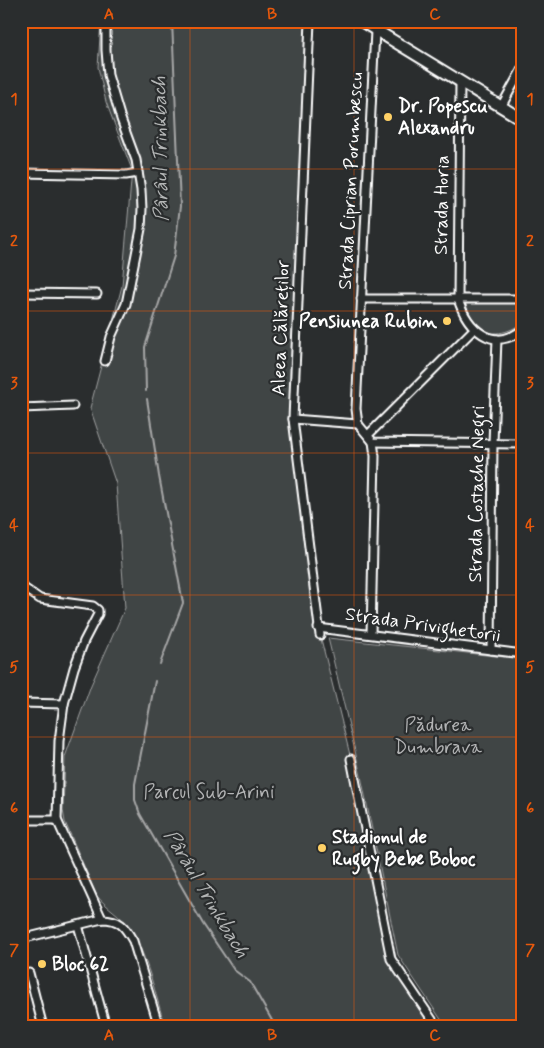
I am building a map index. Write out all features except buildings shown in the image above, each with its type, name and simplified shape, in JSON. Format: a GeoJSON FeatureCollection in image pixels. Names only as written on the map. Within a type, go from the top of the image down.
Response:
{"type":"FeatureCollection","features":[{"type":"Feature","properties":{"kind":"main road"},"geometry":{"type":"LineString","coordinates":[[361,21],[523,120]]}},
{"type":"Feature","properties":{"kind":"street"},"geometry":{"type":"LineString","coordinates":[[105,361],[112,337],[126,304],[141,229],[142,209],[136,160],[108,75],[106,21]]}},
{"type":"Feature","properties":{"kind":"street","name":"Aleea Călăreților"},"geometry":{"type":"LineString","coordinates":[[310,21],[293,419],[319,631]]}},
{"type":"Feature","properties":{"kind":"street"},"geometry":{"type":"LineString","coordinates":[[365,21],[375,31]]}},
{"type":"Feature","properties":{"kind":"street","name":"Strada Ciprian Porumbescu"},"geometry":{"type":"LineString","coordinates":[[358,424],[356,409],[375,31]]}},
{"type":"Feature","properties":{"kind":"street"},"geometry":{"type":"LineString","coordinates":[[501,106],[523,67]]}},
{"type":"Feature","properties":{"kind":"street","name":"Strada Horia"},"geometry":{"type":"LineString","coordinates":[[458,299],[460,82]]}},
{"type":"Feature","properties":{"kind":"street"},"geometry":{"type":"LineString","coordinates":[[21,174],[126,175],[138,173]]}},
{"type":"Feature","properties":{"kind":"street"},"geometry":{"type":"LineString","coordinates":[[21,293],[96,294]]}},
{"type":"Feature","properties":{"kind":"street"},"geometry":{"type":"LineString","coordinates":[[361,299],[523,299]]}},
{"type":"Feature","properties":{"kind":"street"},"geometry":{"type":"LineString","coordinates":[[458,299],[463,313],[474,329],[489,337],[497,339],[513,336],[522,331]]}},
{"type":"Feature","properties":{"kind":"street"},"geometry":{"type":"LineString","coordinates":[[368,435],[474,329]]}},
{"type":"Feature","properties":{"kind":"street","name":"Strada Costache Negri"},"geometry":{"type":"LineString","coordinates":[[491,650],[493,443],[497,339]]}},
{"type":"Feature","properties":{"kind":"street"},"geometry":{"type":"LineString","coordinates":[[21,408],[73,406]]}},
{"type":"Feature","properties":{"kind":"street"},"geometry":{"type":"LineString","coordinates":[[293,419],[358,424],[374,442],[371,634]]}},
{"type":"Feature","properties":{"kind":"street"},"geometry":{"type":"LineString","coordinates":[[374,442],[523,444]]}},
{"type":"Feature","properties":{"kind":"street"},"geometry":{"type":"LineString","coordinates":[[21,586],[40,599],[93,606],[98,610],[98,614],[81,650],[64,704],[59,741],[57,820],[102,919]]}},
{"type":"Feature","properties":{"kind":"street","name":"Strada Privighetorii"},"geometry":{"type":"LineString","coordinates":[[319,631],[371,634],[523,654]]}},
{"type":"Feature","properties":{"kind":"street"},"geometry":{"type":"LineString","coordinates":[[21,703],[64,704]]}},
{"type":"Feature","properties":{"kind":"street"},"geometry":{"type":"LineString","coordinates":[[351,759],[391,959],[436,1027]]}},
{"type":"Feature","properties":{"kind":"street"},"geometry":{"type":"LineString","coordinates":[[21,820],[57,820]]}},
{"type":"Feature","properties":{"kind":"street"},"geometry":{"type":"LineString","coordinates":[[21,939],[102,919],[121,923],[133,942],[159,1027]]}},
{"type":"Feature","properties":{"kind":"street"},"geometry":{"type":"LineString","coordinates":[[78,925],[106,1027]]}},
{"type":"Feature","properties":{"kind":"street"},"geometry":{"type":"LineString","coordinates":[[29,973],[43,1027]]}},
{"type":"Feature","properties":{"kind":"green space","name":"Parcul Sub-Arini"},"geometry":{"type":"Polygon","coordinates":[[[101,21],[309,21],[293,419],[320,635],[351,759],[389,953],[437,1027],[165,1027],[150,976],[136,938],[126,923],[97,896],[65,822],[63,810],[65,757],[91,685],[125,608],[116,484],[90,408],[122,286],[132,170],[106,102],[98,67],[101,21]]]}},
{"type":"Feature","properties":{"kind":"green space"},"geometry":{"type":"Polygon","coordinates":[[[465,302],[523,302],[523,322],[512,329],[500,333],[487,332],[474,322],[465,302]]]}},
{"type":"Feature","properties":{"kind":"green space","name":"Pădurea Dumbrava"},"geometry":{"type":"Polygon","coordinates":[[[328,638],[523,659],[523,1027],[446,1027],[398,955],[361,776],[328,638]]]}},
{"type":"Feature","properties":{"kind":"waterway","name":"Pârâul Trinkbach"},"geometry":{"type":"LineString","coordinates":[[146,391],[145,347],[174,256],[180,206],[172,21]]}},
{"type":"Feature","properties":{"kind":"waterway","name":"Pârâul Trinkbach"},"geometry":{"type":"LineString","coordinates":[[147,399],[159,476],[183,603],[160,664]]}},
{"type":"Feature","properties":{"kind":"waterway","name":"Pârâul Trinkbach"},"geometry":{"type":"LineString","coordinates":[[155,681],[135,784],[135,800],[140,814],[203,924],[234,970],[250,982],[274,1024]]}},
{"type":"Feature","properties":{"kind":"place","name":"Dr. Popescu Alexandru"},"geometry":{"type":"Point","coordinates":[388,117]}},
{"type":"Feature","properties":{"kind":"place","name":"Pensiunea Rubin"},"geometry":{"type":"Point","coordinates":[447,321]}},
{"type":"Feature","properties":{"kind":"place","name":"Stadionul de Rugby Bebe Boboc"},"geometry":{"type":"Point","coordinates":[322,848]}},
{"type":"Feature","properties":{"kind":"place","name":"Bloc 62"},"geometry":{"type":"Point","coordinates":[42,964]}}]}
